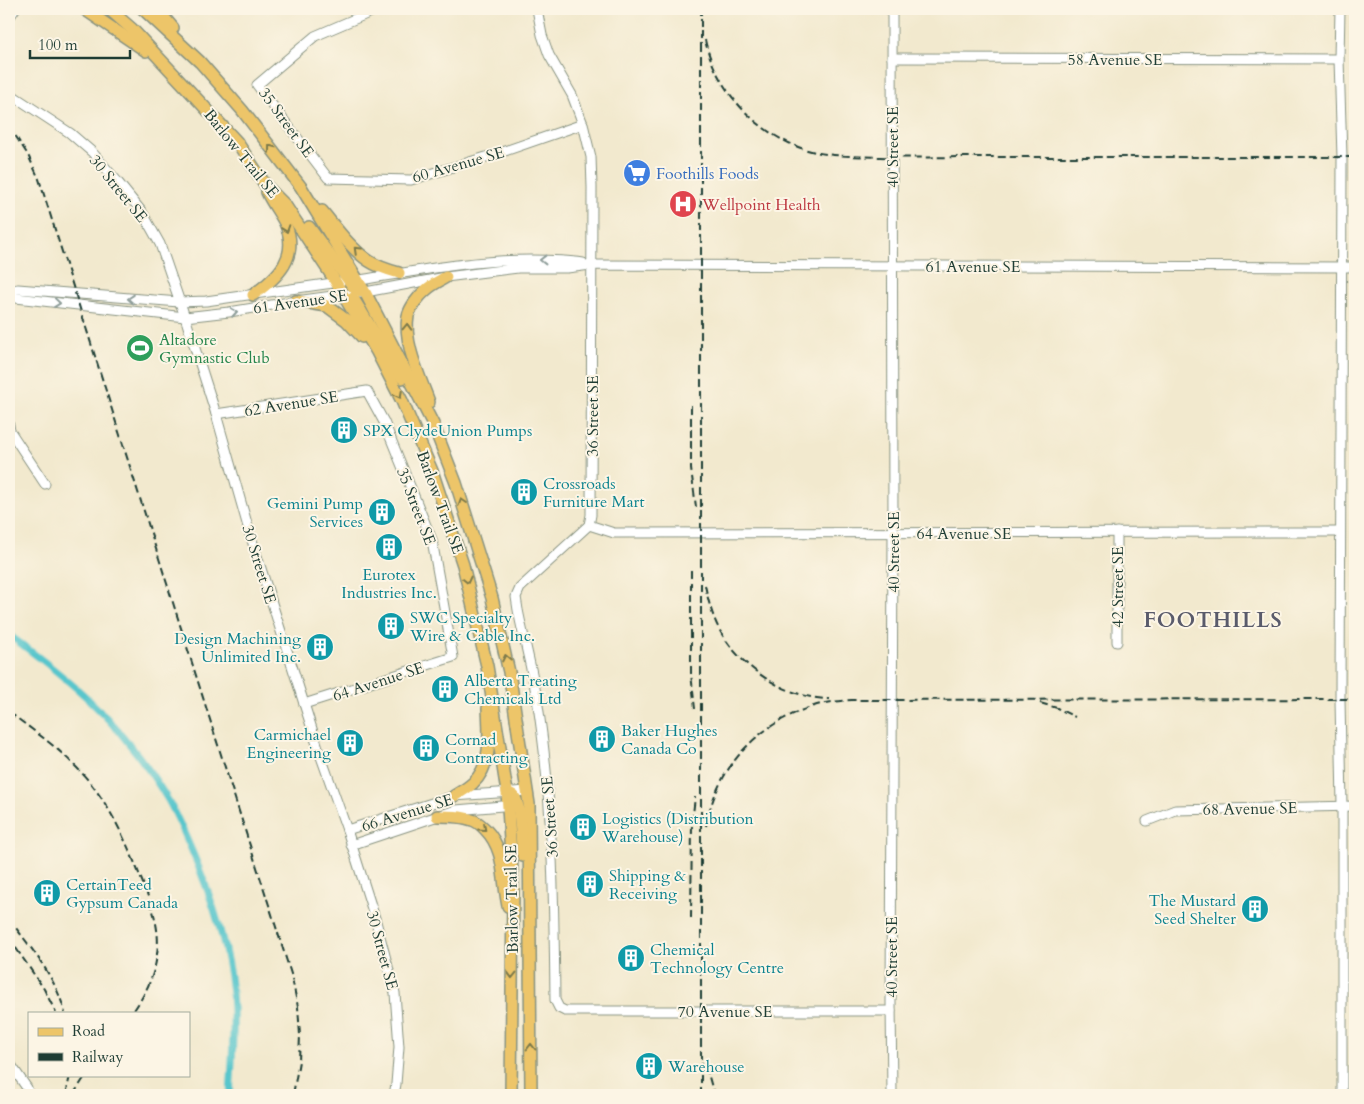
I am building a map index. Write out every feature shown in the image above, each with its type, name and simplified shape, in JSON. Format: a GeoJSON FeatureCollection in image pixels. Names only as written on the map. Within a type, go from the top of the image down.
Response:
{"type":"FeatureCollection","features":[{"type":"Feature","properties":{"kind":"main road"},"geometry":{"type":"LineString","coordinates":[[84,9],[164,63]]}},
{"type":"Feature","properties":{"kind":"main road","name":"Barlow Trail SE"},"geometry":{"type":"LineString","coordinates":[[109,9],[132,29],[237,142],[266,186],[285,205],[336,283],[347,294],[402,401],[432,471],[463,565],[487,666],[507,792],[518,805],[530,897],[531,1095]]}},
{"type":"Feature","properties":{"kind":"main road","name":"Barlow Trail SE"},"geometry":{"type":"LineString","coordinates":[[143,9],[200,62],[242,110],[300,186],[353,281],[365,292],[421,398],[434,424],[456,482],[492,598],[509,672],[527,791],[518,805],[513,887],[511,1095]]}},
{"type":"Feature","properties":{"kind":"main road"},"geometry":{"type":"LineString","coordinates":[[157,9],[200,62]]}},
{"type":"Feature","properties":{"kind":"main road"},"geometry":{"type":"LineString","coordinates":[[252,295],[269,284],[278,274],[285,264],[289,252],[289,236],[285,224],[266,186]]}},
{"type":"Feature","properties":{"kind":"main road"},"geometry":{"type":"LineString","coordinates":[[300,186],[348,242],[368,260],[398,273]]}},
{"type":"Feature","properties":{"kind":"main road"},"geometry":{"type":"LineString","coordinates":[[285,205],[295,208],[353,281]]}},
{"type":"Feature","properties":{"kind":"main road"},"geometry":{"type":"LineString","coordinates":[[434,424],[432,410],[406,334],[408,314],[415,302],[426,290],[446,277]]}},
{"type":"Feature","properties":{"kind":"main road"},"geometry":{"type":"LineString","coordinates":[[347,294],[408,388],[421,398]]}},
{"type":"Feature","properties":{"kind":"main road"},"geometry":{"type":"LineString","coordinates":[[296,301],[327,306],[346,320],[377,352]]}},
{"type":"Feature","properties":{"kind":"main road"},"geometry":{"type":"LineString","coordinates":[[454,796],[474,782],[484,768],[489,737],[487,666]]}},
{"type":"Feature","properties":{"kind":"main road"},"geometry":{"type":"LineString","coordinates":[[438,816],[456,816],[474,820],[491,835],[503,864],[504,884],[513,926]]}},
{"type":"Feature","properties":{"kind":"street"},"geometry":{"type":"LineString","coordinates":[[9,18],[15,9]]}},
{"type":"Feature","properties":{"kind":"street","name":"35 Street SE"},"geometry":{"type":"LineString","coordinates":[[328,178],[257,85],[315,36],[378,9]]}},
{"type":"Feature","properties":{"kind":"street","name":"36 Street SE"},"geometry":{"type":"LineString","coordinates":[[537,9],[542,36],[549,55],[572,95],[583,124],[591,157],[592,187],[592,515],[589,525],[520,588],[516,597],[537,698],[544,753],[554,880],[555,1000],[559,1008]]}},
{"type":"Feature","properties":{"kind":"street","name":"40 Street SE"},"geometry":{"type":"LineString","coordinates":[[892,9],[892,1095]]}},
{"type":"Feature","properties":{"kind":"street"},"geometry":{"type":"LineString","coordinates":[[1340,9],[1339,59],[1342,157],[1340,532],[1342,1095]]}},
{"type":"Feature","properties":{"kind":"street","name":"58 Avenue SE"},"geometry":{"type":"LineString","coordinates":[[892,58],[1339,59]]}},
{"type":"Feature","properties":{"kind":"street","name":"30 Street SE"},"geometry":{"type":"LineString","coordinates":[[9,93],[70,133],[92,152],[142,212],[160,244],[216,414],[250,534],[304,704],[375,918],[395,993],[399,1047],[394,1095]]}},
{"type":"Feature","properties":{"kind":"street","name":"60 Avenue SE"},"geometry":{"type":"LineString","coordinates":[[328,178],[411,180],[499,153],[583,124]]}},
{"type":"Feature","properties":{"kind":"street","name":"61 Avenue SE"},"geometry":{"type":"LineString","coordinates":[[9,291],[18,290],[179,302],[206,301],[439,267],[502,260],[567,260],[591,264],[1355,267]]}},
{"type":"Feature","properties":{"kind":"street","name":"61 Avenue SE"},"geometry":{"type":"LineString","coordinates":[[9,296],[185,317],[365,292],[446,277],[518,268],[567,268],[591,264]]}},
{"type":"Feature","properties":{"kind":"street","name":"35 Street SE"},"geometry":{"type":"LineString","coordinates":[[367,391],[384,422],[432,540],[453,657]]}},
{"type":"Feature","properties":{"kind":"street","name":"62 Avenue SE"},"geometry":{"type":"LineString","coordinates":[[216,414],[367,391]]}},
{"type":"Feature","properties":{"kind":"street"},"geometry":{"type":"LineString","coordinates":[[9,425],[10,431],[45,484]]}},
{"type":"Feature","properties":{"kind":"street","name":"64 Avenue SE"},"geometry":{"type":"LineString","coordinates":[[589,525],[614,533],[1340,532]]}},
{"type":"Feature","properties":{"kind":"street","name":"42 Street SE"},"geometry":{"type":"LineString","coordinates":[[1116,642],[1117,532]]}},
{"type":"Feature","properties":{"kind":"street","name":"64 Avenue SE"},"geometry":{"type":"LineString","coordinates":[[304,704],[453,657]]}},
{"type":"Feature","properties":{"kind":"street","name":"66 Avenue SE"},"geometry":{"type":"LineString","coordinates":[[347,830],[454,796],[527,791]]}},
{"type":"Feature","properties":{"kind":"street","name":"66 Avenue SE"},"geometry":{"type":"LineString","coordinates":[[352,845],[456,810],[518,805]]}},
{"type":"Feature","properties":{"kind":"street","name":"68 Avenue SE"},"geometry":{"type":"LineString","coordinates":[[1148,821],[1175,810],[1355,806]]}},
{"type":"Feature","properties":{"kind":"street","name":"70 Avenue SE"},"geometry":{"type":"LineString","coordinates":[[559,1008],[565,1011],[580,1012],[891,1011]]}},
{"type":"Feature","properties":{"kind":"street"},"geometry":{"type":"LineString","coordinates":[[9,1062],[27,1088],[29,1095]]}},
{"type":"Feature","properties":{"kind":"waterway"},"geometry":{"type":"LineString","coordinates":[[9,635],[85,696],[130,745],[168,800],[190,845],[218,922],[230,973],[233,1008],[230,1095]]}},
{"type":"Feature","properties":{"kind":"railway"},"geometry":{"type":"LineString","coordinates":[[701,9],[701,1095]]}},
{"type":"Feature","properties":{"kind":"railway"},"geometry":{"type":"LineString","coordinates":[[705,40],[717,73],[736,102],[748,115],[761,126],[791,144],[823,154],[905,157],[1355,157]]}},
{"type":"Feature","properties":{"kind":"railway"},"geometry":{"type":"LineString","coordinates":[[9,126],[28,155],[39,179],[291,974],[298,1007],[300,1035],[299,1061],[293,1095]]}},
{"type":"Feature","properties":{"kind":"railway"},"geometry":{"type":"LineString","coordinates":[[691,405],[691,469],[696,507]]}},
{"type":"Feature","properties":{"kind":"railway"},"geometry":{"type":"LineString","coordinates":[[691,570],[691,674],[695,709]]}},
{"type":"Feature","properties":{"kind":"railway"},"geometry":{"type":"LineString","coordinates":[[705,585],[710,607],[719,629],[728,643],[752,668],[781,687],[797,693],[829,699]]}},
{"type":"Feature","properties":{"kind":"railway"},"geometry":{"type":"LineString","coordinates":[[706,826],[711,805],[719,785],[730,767],[758,736],[793,714],[814,706],[837,701],[1355,699]]}},
{"type":"Feature","properties":{"kind":"railway"},"geometry":{"type":"LineString","coordinates":[[1040,703],[1057,708],[1075,717]]}},
{"type":"Feature","properties":{"kind":"railway"},"geometry":{"type":"LineString","coordinates":[[9,712],[43,737],[67,758],[96,790],[121,831],[134,861],[154,914],[158,944],[152,977],[133,1012]]}},
{"type":"Feature","properties":{"kind":"railway"},"geometry":{"type":"LineString","coordinates":[[691,918],[692,823],[695,797]]}},
{"type":"Feature","properties":{"kind":"railway"},"geometry":{"type":"LineString","coordinates":[[9,919],[49,975],[56,987],[65,1012]]}},
{"type":"Feature","properties":{"kind":"railway"},"geometry":{"type":"LineString","coordinates":[[9,938],[44,989],[56,1012]]}},
{"type":"Feature","properties":{"kind":"railway"},"geometry":{"type":"LineString","coordinates":[[706,1066],[714,1095]]}},
{"type":"Feature","properties":{"kind":"railway"},"geometry":{"type":"LineString","coordinates":[[66,1095],[70,1076]]}},
{"type":"Feature","properties":{"kind":"railway"},"geometry":{"type":"LineString","coordinates":[[73,1095],[85,1076]]}},
{"type":"Feature","properties":{"kind":"place","name":"Foothills Foods"},"geometry":{"type":"Point","coordinates":[637,173]}},
{"type":"Feature","properties":{"kind":"place","name":"Wellpoint Health"},"geometry":{"type":"Point","coordinates":[683,204]}},
{"type":"Feature","properties":{"kind":"place","name":"Altadore Gymnastic Club"},"geometry":{"type":"Point","coordinates":[140,348]}},
{"type":"Feature","properties":{"kind":"place","name":"SPX ClydeUnion Pumps"},"geometry":{"type":"Point","coordinates":[344,430]}},
{"type":"Feature","properties":{"kind":"place","name":"Crossroads Furniture Mart"},"geometry":{"type":"Point","coordinates":[524,492]}},
{"type":"Feature","properties":{"kind":"place","name":"Gemini Pump Services"},"geometry":{"type":"Point","coordinates":[382,512]}},
{"type":"Feature","properties":{"kind":"place","name":"Eurotex Industries Inc."},"geometry":{"type":"Point","coordinates":[389,547]}},
{"type":"Feature","properties":{"kind":"place","name":"SWC Specialty Wire & Cable Inc."},"geometry":{"type":"Point","coordinates":[391,626]}},
{"type":"Feature","properties":{"kind":"place","name":"Design Machining Unlimited Inc."},"geometry":{"type":"Point","coordinates":[320,647]}},
{"type":"Feature","properties":{"kind":"place","name":"Alberta Treating Chemicals Ltd"},"geometry":{"type":"Point","coordinates":[445,689]}},
{"type":"Feature","properties":{"kind":"place","name":"Baker Hughes Canada Co"},"geometry":{"type":"Point","coordinates":[602,739]}},
{"type":"Feature","properties":{"kind":"place","name":"Carmichael Engineering"},"geometry":{"type":"Point","coordinates":[350,743]}},
{"type":"Feature","properties":{"kind":"place","name":"Cornad Contracting"},"geometry":{"type":"Point","coordinates":[426,748]}},
{"type":"Feature","properties":{"kind":"place","name":"Logistics (Distribution Warehouse)"},"geometry":{"type":"Point","coordinates":[583,827]}},
{"type":"Feature","properties":{"kind":"place","name":"Shipping & Receiving"},"geometry":{"type":"Point","coordinates":[590,884]}},
{"type":"Feature","properties":{"kind":"place","name":"CertainTeed Gypsum Canada"},"geometry":{"type":"Point","coordinates":[47,893]}},
{"type":"Feature","properties":{"kind":"place","name":"The Mustard Seed Shelter"},"geometry":{"type":"Point","coordinates":[1255,909]}},
{"type":"Feature","properties":{"kind":"place","name":"Chemical Technology Centre"},"geometry":{"type":"Point","coordinates":[631,958]}},
{"type":"Feature","properties":{"kind":"place","name":"Warehouse"},"geometry":{"type":"Point","coordinates":[649,1066]}},
{"type":"Feature","properties":{"kind":"district","name":"FOOTHILLS"},"geometry":{"type":"Point","coordinates":[1213,620]}}]}
